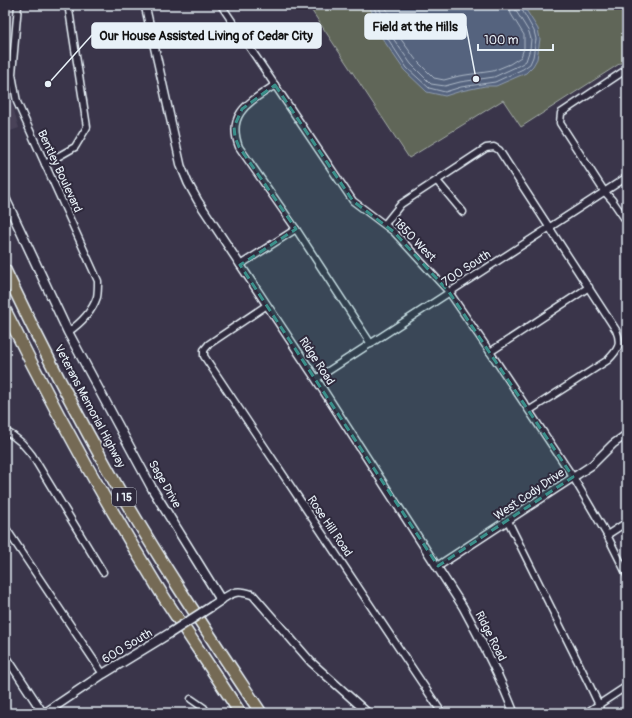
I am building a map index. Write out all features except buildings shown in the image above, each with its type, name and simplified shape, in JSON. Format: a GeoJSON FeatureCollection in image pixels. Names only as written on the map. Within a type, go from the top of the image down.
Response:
{"type":"FeatureCollection","features":[{"type":"Feature","properties":{"kind":"highway","name":"Veterans Memorial Highway"},"geometry":{"type":"LineString","coordinates":[[5,270],[72,404],[118,488],[174,581],[261,713]]}},
{"type":"Feature","properties":{"kind":"highway","name":"I 15"},"geometry":{"type":"LineString","coordinates":[[5,310],[56,411],[160,591],[240,713]]}},
{"type":"Feature","properties":{"kind":"main road","name":"Sage Drive"},"geometry":{"type":"LineString","coordinates":[[5,198],[68,332],[153,490],[220,600]]}},
{"type":"Feature","properties":{"kind":"main road","name":"600 South"},"geometry":{"type":"LineString","coordinates":[[44,713],[103,674],[170,634],[220,600]]}},
{"type":"Feature","properties":{"kind":"street","name":"Bentley Boulevard"},"geometry":{"type":"LineString","coordinates":[[18,5],[12,74],[17,102],[98,280],[97,296],[89,314],[68,332]]}},
{"type":"Feature","properties":{"kind":"street"},"geometry":{"type":"LineString","coordinates":[[45,164],[75,147],[87,126],[69,10],[66,5]]}},
{"type":"Feature","properties":{"kind":"street","name":"Ridge Road"},"geometry":{"type":"LineString","coordinates":[[145,5],[181,166],[188,183],[198,201],[464,607],[485,646],[514,713]]}},
{"type":"Feature","properties":{"kind":"street","name":"1850 West"},"geometry":{"type":"LineString","coordinates":[[221,5],[353,201],[394,232],[449,292],[530,410],[573,477],[607,535],[627,575]]}},
{"type":"Feature","properties":{"kind":"street"},"geometry":{"type":"LineString","coordinates":[[627,69],[561,114],[560,123],[604,191],[627,222]]}},
{"type":"Feature","properties":{"kind":"street"},"geometry":{"type":"LineString","coordinates":[[275,85],[250,101],[242,109],[237,117],[234,127],[235,137],[239,147],[296,228],[371,344]]}},
{"type":"Feature","properties":{"kind":"street"},"geometry":{"type":"LineString","coordinates":[[385,224],[401,204],[486,148],[494,147],[500,150],[589,287],[619,337],[619,346],[608,360],[530,410]]}},
{"type":"Feature","properties":{"kind":"street","name":"700 South"},"geometry":{"type":"LineString","coordinates":[[316,379],[627,177]]}},
{"type":"Feature","properties":{"kind":"street"},"geometry":{"type":"LineString","coordinates":[[437,181],[463,212]]}},
{"type":"Feature","properties":{"kind":"street"},"geometry":{"type":"LineString","coordinates":[[240,265],[296,228]]}},
{"type":"Feature","properties":{"kind":"street"},"geometry":{"type":"LineString","coordinates":[[490,352],[589,287]]}},
{"type":"Feature","properties":{"kind":"street","name":"Rose Hill Road"},"geometry":{"type":"LineString","coordinates":[[267,305],[209,344],[204,350],[204,356],[442,713]]}},
{"type":"Feature","properties":{"kind":"street"},"geometry":{"type":"LineString","coordinates":[[5,431],[14,435],[32,455],[103,572]]}},
{"type":"Feature","properties":{"kind":"street","name":"West Cody Drive"},"geometry":{"type":"LineString","coordinates":[[438,566],[592,465],[613,444],[627,434]]}},
{"type":"Feature","properties":{"kind":"street"},"geometry":{"type":"LineString","coordinates":[[508,521],[598,705],[600,713]]}},
{"type":"Feature","properties":{"kind":"street"},"geometry":{"type":"LineString","coordinates":[[607,535],[627,522]]}},
{"type":"Feature","properties":{"kind":"street"},"geometry":{"type":"LineString","coordinates":[[5,527],[103,674]]}},
{"type":"Feature","properties":{"kind":"street"},"geometry":{"type":"LineString","coordinates":[[220,600],[233,592],[243,592],[253,595],[311,662],[368,713]]}},
{"type":"Feature","properties":{"kind":"street"},"geometry":{"type":"LineString","coordinates":[[5,655],[44,713]]}},
{"type":"Feature","properties":{"kind":"street"},"geometry":{"type":"LineString","coordinates":[[586,713],[627,686]]}},
{"type":"Feature","properties":{"kind":"street"},"geometry":{"type":"LineString","coordinates":[[191,699],[204,708],[207,713]]}},
{"type":"Feature","properties":{"kind":"highlighted area"},"geometry":{"type":"Polygon","coordinates":[[[275,85],[353,201],[394,232],[449,292],[573,477],[438,566],[240,265],[296,229],[239,147],[235,137],[234,127],[242,109],[275,85]]]}},
{"type":"Feature","properties":{"kind":"shaded area"},"geometry":{"type":"Polygon","coordinates":[[[5,5],[12,5],[5,71],[5,5]]]}},
{"type":"Feature","properties":{"kind":"shaded area"},"geometry":{"type":"Polygon","coordinates":[[[5,80],[19,128],[5,133],[5,80]]]}},
{"type":"Feature","properties":{"kind":"green space"},"geometry":{"type":"Polygon","coordinates":[[[308,5],[627,5],[627,59],[521,127],[503,100],[409,158],[308,5]]]}},
{"type":"Feature","properties":{"kind":"water"},"geometry":{"type":"Polygon","coordinates":[[[369,5],[523,5],[538,29],[540,39],[537,59],[526,73],[496,86],[485,86],[445,96],[427,92],[404,70],[382,38],[369,5]]]}},
{"type":"Feature","properties":{"kind":"place","name":"Field at the Hills"},"geometry":{"type":"Point","coordinates":[476,79]}},
{"type":"Feature","properties":{"kind":"place","name":"Our House Assisted Living of Cedar City"},"geometry":{"type":"Point","coordinates":[48,84]}}]}
